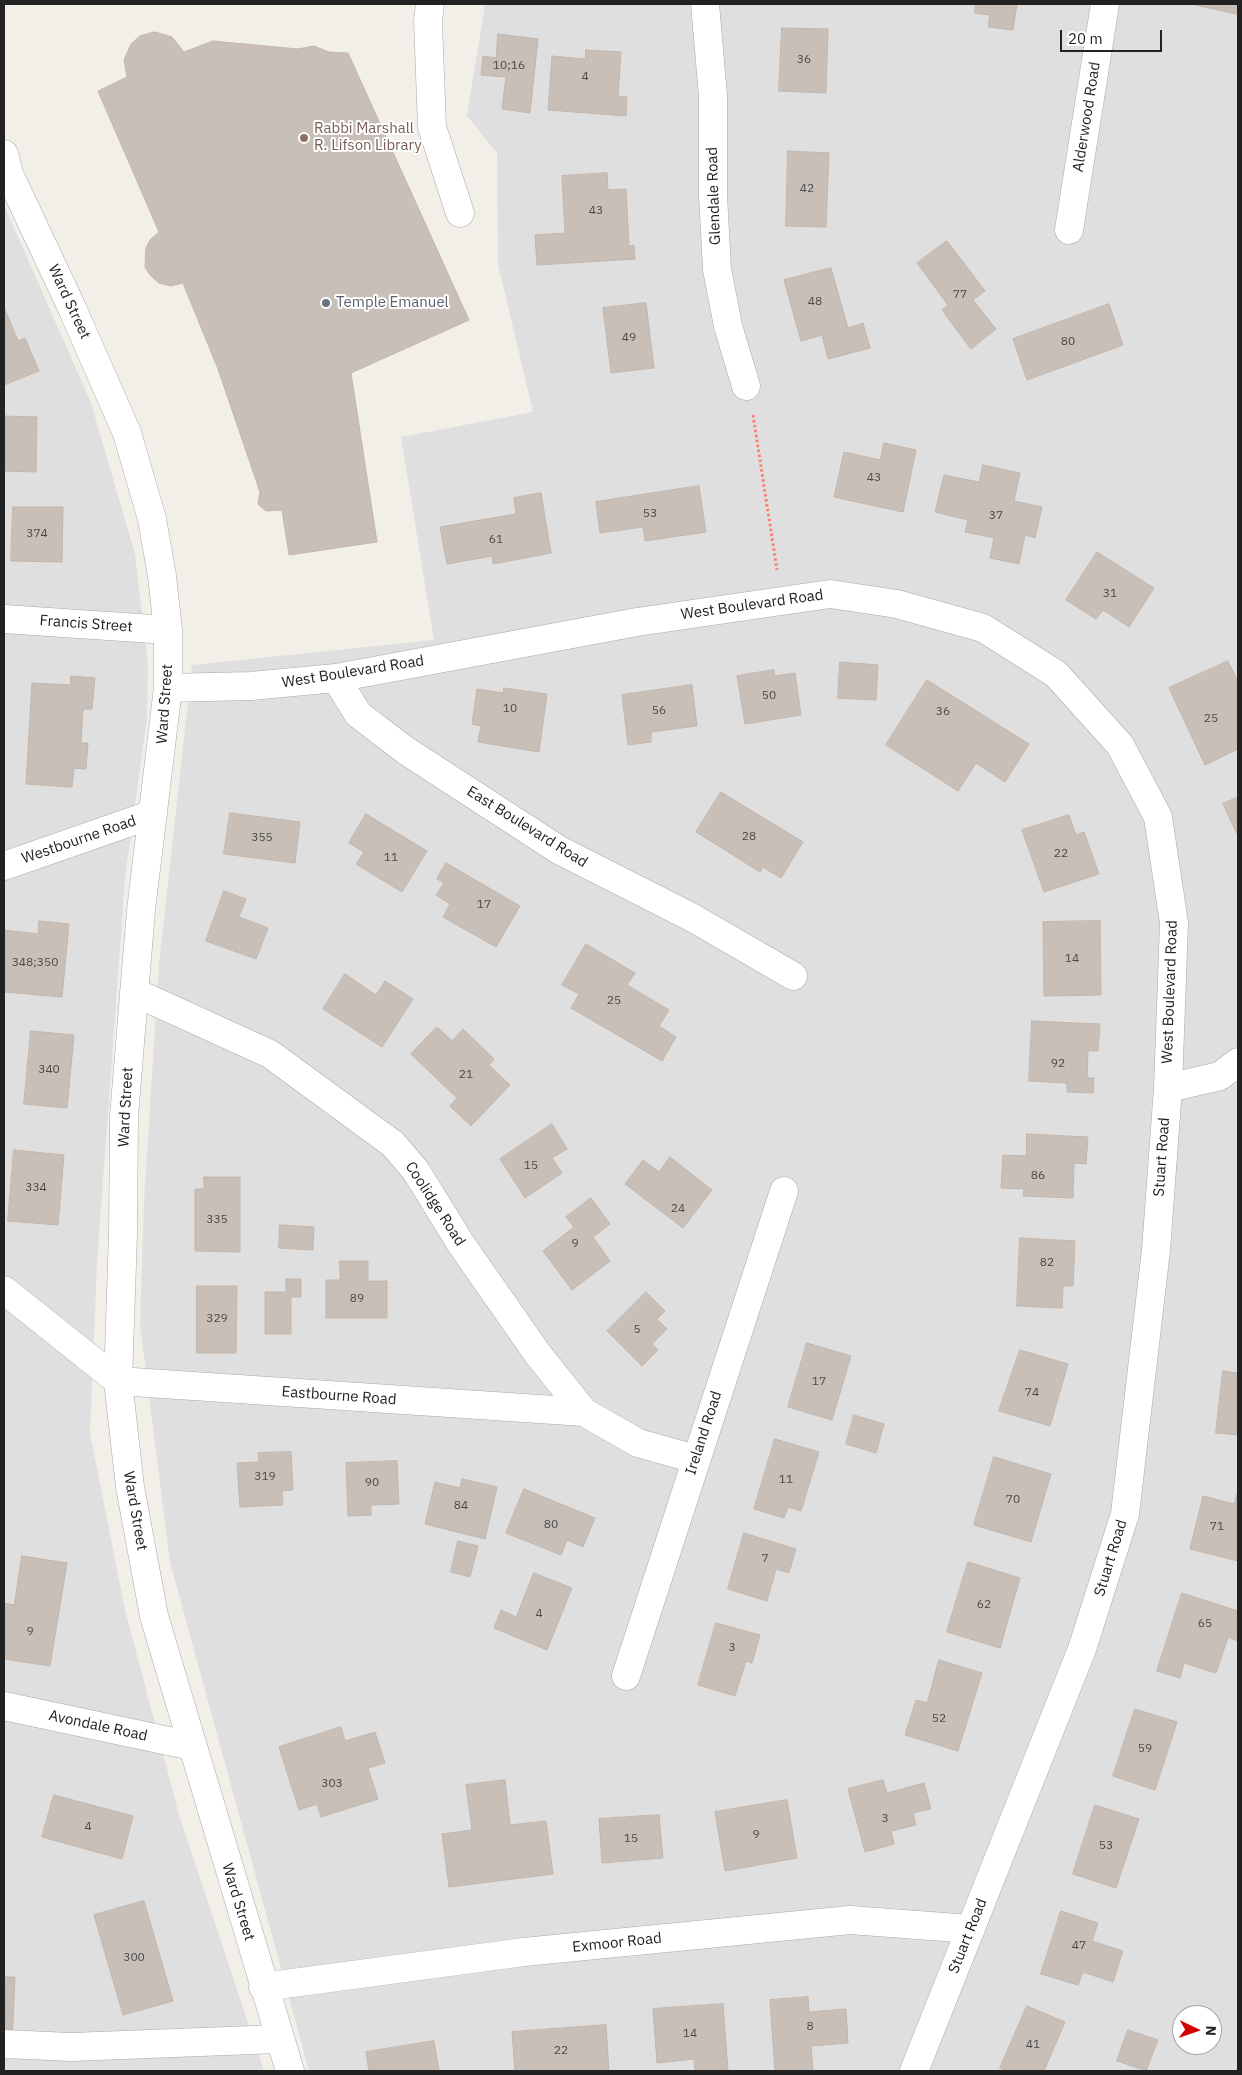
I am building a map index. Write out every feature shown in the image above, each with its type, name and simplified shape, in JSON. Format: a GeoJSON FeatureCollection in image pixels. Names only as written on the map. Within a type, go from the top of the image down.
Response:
{"type":"FeatureCollection","features":[{"type":"Feature","properties":{"kind":"street"},"geometry":{"type":"LineString","coordinates":[[430,4],[428,21],[432,127],[460,213]]}},
{"type":"Feature","properties":{"kind":"street","name":"Glendale Road"},"geometry":{"type":"LineString","coordinates":[[705,4],[713,96],[713,195],[717,269],[728,326],[746,386]]}},
{"type":"Feature","properties":{"kind":"street","name":"Alderwood Road"},"geometry":{"type":"LineString","coordinates":[[1069,230],[1104,4]]}},
{"type":"Feature","properties":{"kind":"street","name":"Ward Street"},"geometry":{"type":"LineString","coordinates":[[6,168],[72,308],[127,434],[152,519],[168,630],[168,688],[134,992],[124,1116],[123,1234],[118,1381],[130,1487],[154,1616],[263,1987],[290,2071]]}},
{"type":"Feature","properties":{"kind":"street","name":"West Boulevard Road"},"geometry":{"type":"LineString","coordinates":[[168,688],[251,686],[336,678],[637,622],[830,594],[897,604],[983,628],[1056,674],[1120,745],[1158,817],[1174,923],[1168,1088]]}},
{"type":"Feature","properties":{"kind":"street","name":"Francis Street"},"geometry":{"type":"LineString","coordinates":[[4,619],[168,630]]}},
{"type":"Feature","properties":{"kind":"street","name":"East Boulevard Road"},"geometry":{"type":"LineString","coordinates":[[336,678],[358,714],[405,750],[559,850],[693,918],[792,976]]}},
{"type":"Feature","properties":{"kind":"street","name":"Westbourne Road"},"geometry":{"type":"LineString","coordinates":[[4,866],[153,814]]}},
{"type":"Feature","properties":{"kind":"street","name":"Coolidge Road"},"geometry":{"type":"LineString","coordinates":[[134,992],[270,1054],[393,1144],[416,1171],[466,1252],[537,1353],[584,1412]]}},
{"type":"Feature","properties":{"kind":"street"},"geometry":{"type":"LineString","coordinates":[[1168,1088],[1220,1076],[1238,1062]]}},
{"type":"Feature","properties":{"kind":"street","name":"Stuart Road"},"geometry":{"type":"LineString","coordinates":[[914,2071],[1082,1648],[1125,1514],[1156,1250],[1168,1088]]}},
{"type":"Feature","properties":{"kind":"street","name":"Ireland Road"},"geometry":{"type":"LineString","coordinates":[[626,1676],[695,1459],[784,1192]]}},
{"type":"Feature","properties":{"kind":"street"},"geometry":{"type":"LineString","coordinates":[[4,1290],[118,1381]]}},
{"type":"Feature","properties":{"kind":"street","name":"Eastbourne Road"},"geometry":{"type":"LineString","coordinates":[[118,1381],[584,1412],[638,1443],[695,1459]]}},
{"type":"Feature","properties":{"kind":"street","name":"Avondale Road"},"geometry":{"type":"LineString","coordinates":[[4,1706],[192,1746]]}},
{"type":"Feature","properties":{"kind":"street","name":"Exmoor Road"},"geometry":{"type":"LineString","coordinates":[[263,1987],[524,1952],[850,1920],[971,1930]]}},
{"type":"Feature","properties":{"kind":"street"},"geometry":{"type":"LineString","coordinates":[[4,2044],[71,2047],[279,2038]]}},
{"type":"Feature","properties":{"kind":"path"},"geometry":{"type":"LineString","coordinates":[[746,386],[758,431],[781,601]]}},
{"type":"Feature","properties":{"kind":"shaded area"},"geometry":{"type":"Polygon","coordinates":[[[485,4],[1238,4],[1238,2071],[309,2071],[170,1562],[140,1325],[144,1201],[159,964],[192,665],[434,640],[401,437],[533,412],[498,264],[497,153],[467,116],[485,4]]]}},
{"type":"Feature","properties":{"kind":"shaded area"},"geometry":{"type":"Polygon","coordinates":[[[4,205],[91,403],[135,554],[148,665],[147,718],[125,878],[97,1264],[90,1433],[125,1610],[180,1818],[264,2071],[4,2071],[4,205]]]}},
{"type":"Feature","properties":{"kind":"building"},"geometry":{"type":"Polygon","coordinates":[[[976,4],[1017,4],[1013,30],[988,27],[990,15],[975,13],[976,4]]]}},
{"type":"Feature","properties":{"kind":"building"},"geometry":{"type":"Polygon","coordinates":[[[1191,4],[1238,4],[1238,14],[1191,4]]]}},
{"type":"Feature","properties":{"kind":"building"},"geometry":{"type":"Polygon","coordinates":[[[782,28],[828,29],[826,93],[779,91],[782,28]]]}},
{"type":"Feature","properties":{"kind":"building","name":"Temple Emanuel"},"geometry":{"type":"Polygon","coordinates":[[[155,32],[172,37],[184,52],[213,41],[298,49],[314,46],[329,52],[348,53],[469,320],[351,373],[377,542],[289,555],[282,510],[266,511],[258,504],[260,492],[218,369],[183,283],[171,286],[159,283],[150,275],[145,267],[146,248],[150,240],[159,232],[98,91],[127,77],[124,60],[131,44],[140,36],[155,32]]]}},
{"type":"Feature","properties":{"kind":"building"},"geometry":{"type":"Polygon","coordinates":[[[498,34],[538,39],[530,113],[502,109],[506,77],[481,75],[483,56],[496,58],[498,34]]]}},
{"type":"Feature","properties":{"kind":"building"},"geometry":{"type":"Polygon","coordinates":[[[586,50],[621,52],[618,96],[627,97],[626,116],[548,110],[552,56],[585,59],[586,50]]]}},
{"type":"Feature","properties":{"kind":"building"},"geometry":{"type":"Polygon","coordinates":[[[788,151],[829,153],[826,227],[786,226],[788,151]]]}},
{"type":"Feature","properties":{"kind":"building"},"geometry":{"type":"Polygon","coordinates":[[[607,173],[608,190],[626,189],[629,246],[634,245],[635,259],[537,265],[535,235],[565,233],[562,176],[607,173]]]}},
{"type":"Feature","properties":{"kind":"building"},"geometry":{"type":"Polygon","coordinates":[[[947,241],[985,291],[973,300],[996,329],[971,349],[942,310],[948,305],[917,263],[947,241]]]}},
{"type":"Feature","properties":{"kind":"building"},"geometry":{"type":"Polygon","coordinates":[[[831,268],[848,328],[863,323],[870,348],[828,359],[822,335],[801,341],[784,280],[831,268]]]}},
{"type":"Feature","properties":{"kind":"building"},"geometry":{"type":"Polygon","coordinates":[[[646,303],[654,368],[611,373],[603,308],[646,303]]]}},
{"type":"Feature","properties":{"kind":"building"},"geometry":{"type":"Polygon","coordinates":[[[1109,304],[1123,345],[1027,380],[1013,339],[1109,304]]]}},
{"type":"Feature","properties":{"kind":"building"},"geometry":{"type":"Polygon","coordinates":[[[4,307],[18,341],[25,338],[39,371],[4,385],[4,307]]]}},
{"type":"Feature","properties":{"kind":"building"},"geometry":{"type":"Polygon","coordinates":[[[4,416],[37,417],[36,472],[4,471],[4,416]]]}},
{"type":"Feature","properties":{"kind":"building"},"geometry":{"type":"Polygon","coordinates":[[[884,443],[916,450],[903,512],[834,497],[844,452],[880,460],[884,443]]]}},
{"type":"Feature","properties":{"kind":"building"},"geometry":{"type":"Polygon","coordinates":[[[983,465],[1020,473],[1014,501],[1042,507],[1035,538],[1025,535],[1019,564],[990,558],[994,538],[965,532],[968,520],[935,512],[944,475],[979,482],[983,465]]]}},
{"type":"Feature","properties":{"kind":"building"},"geometry":{"type":"Polygon","coordinates":[[[699,486],[706,532],[645,541],[643,527],[600,533],[596,502],[699,486]]]}},
{"type":"Feature","properties":{"kind":"building"},"geometry":{"type":"Polygon","coordinates":[[[541,493],[551,553],[493,564],[492,556],[447,564],[440,527],[516,514],[514,498],[541,493]]]}},
{"type":"Feature","properties":{"kind":"building"},"geometry":{"type":"Polygon","coordinates":[[[13,507],[63,507],[62,562],[11,561],[13,507]]]}},
{"type":"Feature","properties":{"kind":"building"},"geometry":{"type":"Polygon","coordinates":[[[1097,552],[1154,588],[1129,627],[1103,610],[1096,619],[1066,600],[1097,552]]]}},
{"type":"Feature","properties":{"kind":"building"},"geometry":{"type":"Polygon","coordinates":[[[1228,661],[1238,682],[1238,749],[1205,765],[1169,688],[1228,661]]]}},
{"type":"Feature","properties":{"kind":"building"},"geometry":{"type":"Polygon","coordinates":[[[840,662],[878,665],[876,700],[838,698],[840,662]]]}},
{"type":"Feature","properties":{"kind":"building"},"geometry":{"type":"Polygon","coordinates":[[[774,670],[775,676],[795,673],[801,715],[745,724],[737,676],[774,670]]]}},
{"type":"Feature","properties":{"kind":"building"},"geometry":{"type":"Polygon","coordinates":[[[71,676],[95,678],[92,709],[83,709],[81,743],[88,743],[86,769],[74,768],[72,787],[26,784],[32,683],[70,685],[71,676]]]}},
{"type":"Feature","properties":{"kind":"building"},"geometry":{"type":"Polygon","coordinates":[[[927,680],[1029,744],[1005,782],[976,763],[958,791],[886,745],[927,680]]]}},
{"type":"Feature","properties":{"kind":"building"},"geometry":{"type":"Polygon","coordinates":[[[692,685],[697,726],[651,732],[651,742],[628,745],[622,695],[692,685]]]}},
{"type":"Feature","properties":{"kind":"building"},"geometry":{"type":"Polygon","coordinates":[[[504,688],[547,694],[539,752],[478,742],[481,726],[472,724],[477,689],[503,693],[504,688]]]}},
{"type":"Feature","properties":{"kind":"building"},"geometry":{"type":"Polygon","coordinates":[[[721,792],[803,842],[781,878],[763,867],[760,872],[696,832],[721,792]]]}},
{"type":"Feature","properties":{"kind":"building"},"geometry":{"type":"Polygon","coordinates":[[[1238,797],[1238,836],[1223,804],[1238,797]]]}},
{"type":"Feature","properties":{"kind":"building"},"geometry":{"type":"Polygon","coordinates":[[[230,813],[300,822],[295,863],[224,854],[230,813]]]}},
{"type":"Feature","properties":{"kind":"building"},"geometry":{"type":"Polygon","coordinates":[[[366,814],[427,851],[402,892],[356,864],[364,852],[349,843],[366,814]]]}},
{"type":"Feature","properties":{"kind":"building"},"geometry":{"type":"Polygon","coordinates":[[[1069,815],[1076,835],[1084,832],[1099,874],[1044,892],[1022,830],[1069,815]]]}},
{"type":"Feature","properties":{"kind":"building"},"geometry":{"type":"Polygon","coordinates":[[[446,863],[520,906],[496,947],[443,917],[450,904],[436,895],[444,883],[437,879],[446,863]]]}},
{"type":"Feature","properties":{"kind":"building"},"geometry":{"type":"Polygon","coordinates":[[[224,891],[246,899],[239,917],[268,928],[256,959],[206,941],[224,891]]]}},
{"type":"Feature","properties":{"kind":"building"},"geometry":{"type":"Polygon","coordinates":[[[39,921],[69,924],[62,997],[4,992],[4,930],[38,934],[39,921]]]}},
{"type":"Feature","properties":{"kind":"building"},"geometry":{"type":"Polygon","coordinates":[[[1100,921],[1101,995],[1044,996],[1043,922],[1100,921]]]}},
{"type":"Feature","properties":{"kind":"building"},"geometry":{"type":"Polygon","coordinates":[[[586,944],[635,973],[627,985],[669,1010],[659,1026],[676,1037],[662,1061],[571,1008],[579,994],[562,985],[586,944]]]}},
{"type":"Feature","properties":{"kind":"building"},"geometry":{"type":"Polygon","coordinates":[[[345,974],[376,995],[385,981],[413,999],[382,1047],[323,1009],[345,974]]]}},
{"type":"Feature","properties":{"kind":"building"},"geometry":{"type":"Polygon","coordinates":[[[1032,1021],[1100,1024],[1098,1051],[1088,1051],[1087,1078],[1094,1078],[1093,1093],[1067,1092],[1067,1083],[1029,1081],[1032,1021]]]}},
{"type":"Feature","properties":{"kind":"building"},"geometry":{"type":"Polygon","coordinates":[[[437,1027],[452,1041],[463,1029],[494,1059],[489,1065],[510,1085],[471,1126],[450,1106],[457,1098],[411,1054],[437,1027]]]}},
{"type":"Feature","properties":{"kind":"building"},"geometry":{"type":"Polygon","coordinates":[[[31,1031],[74,1035],[67,1108],[24,1104],[31,1031]]]}},
{"type":"Feature","properties":{"kind":"building"},"geometry":{"type":"Polygon","coordinates":[[[552,1124],[567,1149],[552,1158],[562,1173],[525,1198],[500,1159],[552,1124]]]}},
{"type":"Feature","properties":{"kind":"building"},"geometry":{"type":"Polygon","coordinates":[[[1027,1134],[1088,1137],[1086,1164],[1074,1163],[1073,1198],[1023,1196],[1024,1189],[1001,1188],[1003,1155],[1026,1156],[1027,1134]]]}},
{"type":"Feature","properties":{"kind":"building"},"geometry":{"type":"Polygon","coordinates":[[[14,1150],[64,1155],[58,1225],[8,1221],[14,1150]]]}},
{"type":"Feature","properties":{"kind":"building"},"geometry":{"type":"Polygon","coordinates":[[[670,1157],[712,1190],[683,1228],[625,1184],[643,1160],[659,1172],[670,1157]]]}},
{"type":"Feature","properties":{"kind":"building"},"geometry":{"type":"Polygon","coordinates":[[[204,1177],[240,1177],[240,1252],[195,1251],[195,1189],[204,1189],[204,1177]]]}},
{"type":"Feature","properties":{"kind":"building"},"geometry":{"type":"Polygon","coordinates":[[[591,1198],[610,1224],[593,1237],[610,1261],[572,1290],[543,1251],[574,1227],[566,1217],[591,1198]]]}},
{"type":"Feature","properties":{"kind":"building"},"geometry":{"type":"Polygon","coordinates":[[[280,1225],[314,1227],[313,1250],[279,1248],[280,1225]]]}},
{"type":"Feature","properties":{"kind":"building"},"geometry":{"type":"Polygon","coordinates":[[[1020,1238],[1075,1241],[1073,1286],[1063,1286],[1062,1308],[1017,1306],[1020,1238]]]}},
{"type":"Feature","properties":{"kind":"building"},"geometry":{"type":"Polygon","coordinates":[[[340,1261],[368,1261],[368,1281],[387,1281],[387,1318],[326,1318],[326,1280],[340,1280],[340,1261]]]}},
{"type":"Feature","properties":{"kind":"building"},"geometry":{"type":"Polygon","coordinates":[[[286,1279],[301,1279],[301,1297],[291,1297],[291,1334],[265,1334],[265,1292],[286,1292],[286,1279]]]}},
{"type":"Feature","properties":{"kind":"building"},"geometry":{"type":"Polygon","coordinates":[[[197,1286],[237,1286],[236,1353],[197,1353],[197,1286]]]}},
{"type":"Feature","properties":{"kind":"building"},"geometry":{"type":"Polygon","coordinates":[[[646,1292],[665,1311],[657,1319],[667,1329],[652,1344],[658,1350],[642,1366],[607,1331],[646,1292]]]}},
{"type":"Feature","properties":{"kind":"building"},"geometry":{"type":"Polygon","coordinates":[[[807,1343],[851,1356],[832,1420],[788,1407],[807,1343]]]}},
{"type":"Feature","properties":{"kind":"building"},"geometry":{"type":"Polygon","coordinates":[[[1020,1350],[1068,1364],[1050,1426],[999,1411],[1020,1350]]]}},
{"type":"Feature","properties":{"kind":"building"},"geometry":{"type":"Polygon","coordinates":[[[1223,1371],[1238,1373],[1238,1435],[1216,1433],[1223,1371]]]}},
{"type":"Feature","properties":{"kind":"building"},"geometry":{"type":"Polygon","coordinates":[[[854,1415],[884,1424],[876,1453],[846,1444],[854,1415]]]}},
{"type":"Feature","properties":{"kind":"building"},"geometry":{"type":"Polygon","coordinates":[[[775,1439],[819,1452],[801,1511],[788,1507],[784,1518],[754,1509],[775,1439]]]}},
{"type":"Feature","properties":{"kind":"building"},"geometry":{"type":"Polygon","coordinates":[[[291,1452],[293,1490],[282,1491],[283,1505],[240,1507],[237,1463],[259,1462],[258,1453],[291,1452]]]}},
{"type":"Feature","properties":{"kind":"building"},"geometry":{"type":"Polygon","coordinates":[[[994,1457],[1051,1474],[1031,1542],[974,1525],[994,1457]]]}},
{"type":"Feature","properties":{"kind":"building"},"geometry":{"type":"Polygon","coordinates":[[[397,1461],[399,1504],[371,1505],[371,1515],[348,1516],[346,1463],[397,1461]]]}},
{"type":"Feature","properties":{"kind":"building"},"geometry":{"type":"Polygon","coordinates":[[[462,1479],[497,1487],[485,1539],[425,1524],[435,1482],[460,1488],[462,1479]]]}},
{"type":"Feature","properties":{"kind":"building"},"geometry":{"type":"Polygon","coordinates":[[[524,1489],[595,1518],[583,1547],[567,1540],[561,1555],[506,1533],[524,1489]]]}},
{"type":"Feature","properties":{"kind":"building"},"geometry":{"type":"Polygon","coordinates":[[[1237,1494],[1238,1561],[1190,1549],[1203,1496],[1234,1504],[1237,1494]]]}},
{"type":"Feature","properties":{"kind":"building"},"geometry":{"type":"Polygon","coordinates":[[[744,1533],[796,1549],[789,1573],[776,1569],[767,1601],[728,1589],[744,1533]]]}},
{"type":"Feature","properties":{"kind":"building"},"geometry":{"type":"Polygon","coordinates":[[[458,1541],[478,1546],[470,1577],[451,1572],[458,1541]]]}},
{"type":"Feature","properties":{"kind":"building"},"geometry":{"type":"Polygon","coordinates":[[[22,1556],[67,1563],[50,1666],[4,1659],[4,1603],[14,1605],[22,1556]]]}},
{"type":"Feature","properties":{"kind":"building"},"geometry":{"type":"Polygon","coordinates":[[[968,1562],[1020,1578],[1000,1648],[947,1632],[968,1562]]]}},
{"type":"Feature","properties":{"kind":"building"},"geometry":{"type":"Polygon","coordinates":[[[534,1573],[572,1588],[547,1650],[494,1628],[501,1610],[516,1617],[534,1573]]]}},
{"type":"Feature","properties":{"kind":"building"},"geometry":{"type":"Polygon","coordinates":[[[1182,1593],[1238,1611],[1238,1641],[1228,1637],[1216,1673],[1184,1663],[1180,1678],[1157,1671],[1182,1593]]]}},
{"type":"Feature","properties":{"kind":"building"},"geometry":{"type":"Polygon","coordinates":[[[716,1623],[760,1635],[752,1663],[746,1661],[735,1696],[698,1685],[716,1623]]]}},
{"type":"Feature","properties":{"kind":"building"},"geometry":{"type":"Polygon","coordinates":[[[939,1660],[982,1673],[958,1751],[905,1735],[916,1700],[927,1703],[939,1660]]]}},
{"type":"Feature","properties":{"kind":"building"},"geometry":{"type":"Polygon","coordinates":[[[1135,1709],[1177,1722],[1155,1790],[1113,1776],[1135,1709]]]}},
{"type":"Feature","properties":{"kind":"building"},"geometry":{"type":"Polygon","coordinates":[[[341,1727],[345,1741],[375,1732],[385,1763],[368,1768],[378,1799],[321,1817],[317,1804],[299,1810],[279,1747],[341,1727]]]}},
{"type":"Feature","properties":{"kind":"building"},"geometry":{"type":"Polygon","coordinates":[[[505,1780],[510,1825],[546,1821],[553,1874],[449,1887],[442,1834],[472,1830],[466,1785],[505,1780]]]}},
{"type":"Feature","properties":{"kind":"building"},"geometry":{"type":"Polygon","coordinates":[[[883,1780],[887,1793],[924,1783],[931,1809],[913,1813],[916,1825],[891,1831],[894,1844],[865,1852],[848,1789],[883,1780]]]}},
{"type":"Feature","properties":{"kind":"building"},"geometry":{"type":"Polygon","coordinates":[[[54,1795],[133,1816],[122,1859],[42,1837],[54,1795]]]}},
{"type":"Feature","properties":{"kind":"building"},"geometry":{"type":"Polygon","coordinates":[[[787,1800],[797,1858],[725,1871],[715,1812],[787,1800]]]}},
{"type":"Feature","properties":{"kind":"building"},"geometry":{"type":"Polygon","coordinates":[[[1095,1805],[1139,1819],[1116,1888],[1073,1874],[1095,1805]]]}},
{"type":"Feature","properties":{"kind":"building"},"geometry":{"type":"Polygon","coordinates":[[[659,1815],[663,1858],[602,1863],[599,1819],[659,1815]]]}},
{"type":"Feature","properties":{"kind":"building"},"geometry":{"type":"Polygon","coordinates":[[[144,1901],[173,2001],[123,2015],[94,1915],[144,1901]]]}},
{"type":"Feature","properties":{"kind":"building"},"geometry":{"type":"Polygon","coordinates":[[[1061,1911],[1098,1923],[1092,1941],[1123,1951],[1113,1982],[1083,1972],[1078,1985],[1041,1974],[1061,1911]]]}},
{"type":"Feature","properties":{"kind":"building"},"geometry":{"type":"Polygon","coordinates":[[[4,1977],[15,1977],[12,2042],[4,2042],[4,1977]]]}},
{"type":"Feature","properties":{"kind":"building"},"geometry":{"type":"Polygon","coordinates":[[[808,1997],[809,2012],[846,2009],[848,2043],[811,2046],[813,2071],[775,2071],[770,2000],[808,1997]]]}},
{"type":"Feature","properties":{"kind":"building"},"geometry":{"type":"Polygon","coordinates":[[[723,2004],[728,2071],[695,2071],[694,2059],[657,2063],[653,2009],[723,2004]]]}},
{"type":"Feature","properties":{"kind":"building"},"geometry":{"type":"Polygon","coordinates":[[[1027,2006],[1065,2022],[1044,2071],[1008,2071],[1000,2068],[1027,2006]]]}},
{"type":"Feature","properties":{"kind":"building"},"geometry":{"type":"Polygon","coordinates":[[[606,2025],[609,2071],[515,2071],[512,2032],[606,2025]]]}},
{"type":"Feature","properties":{"kind":"building"},"geometry":{"type":"Polygon","coordinates":[[[1128,2030],[1158,2040],[1146,2071],[1117,2061],[1128,2030]]]}},
{"type":"Feature","properties":{"kind":"building"},"geometry":{"type":"Polygon","coordinates":[[[434,2041],[439,2071],[369,2071],[366,2052],[434,2041]]]}},
{"type":"Feature","properties":{"kind":"place","name":"Rabbi Marshall R. Lifson Library"},"geometry":{"type":"Point","coordinates":[304,138]}},
{"type":"Feature","properties":{"kind":"place","name":"Temple Emanuel"},"geometry":{"type":"Point","coordinates":[326,303]}}]}
